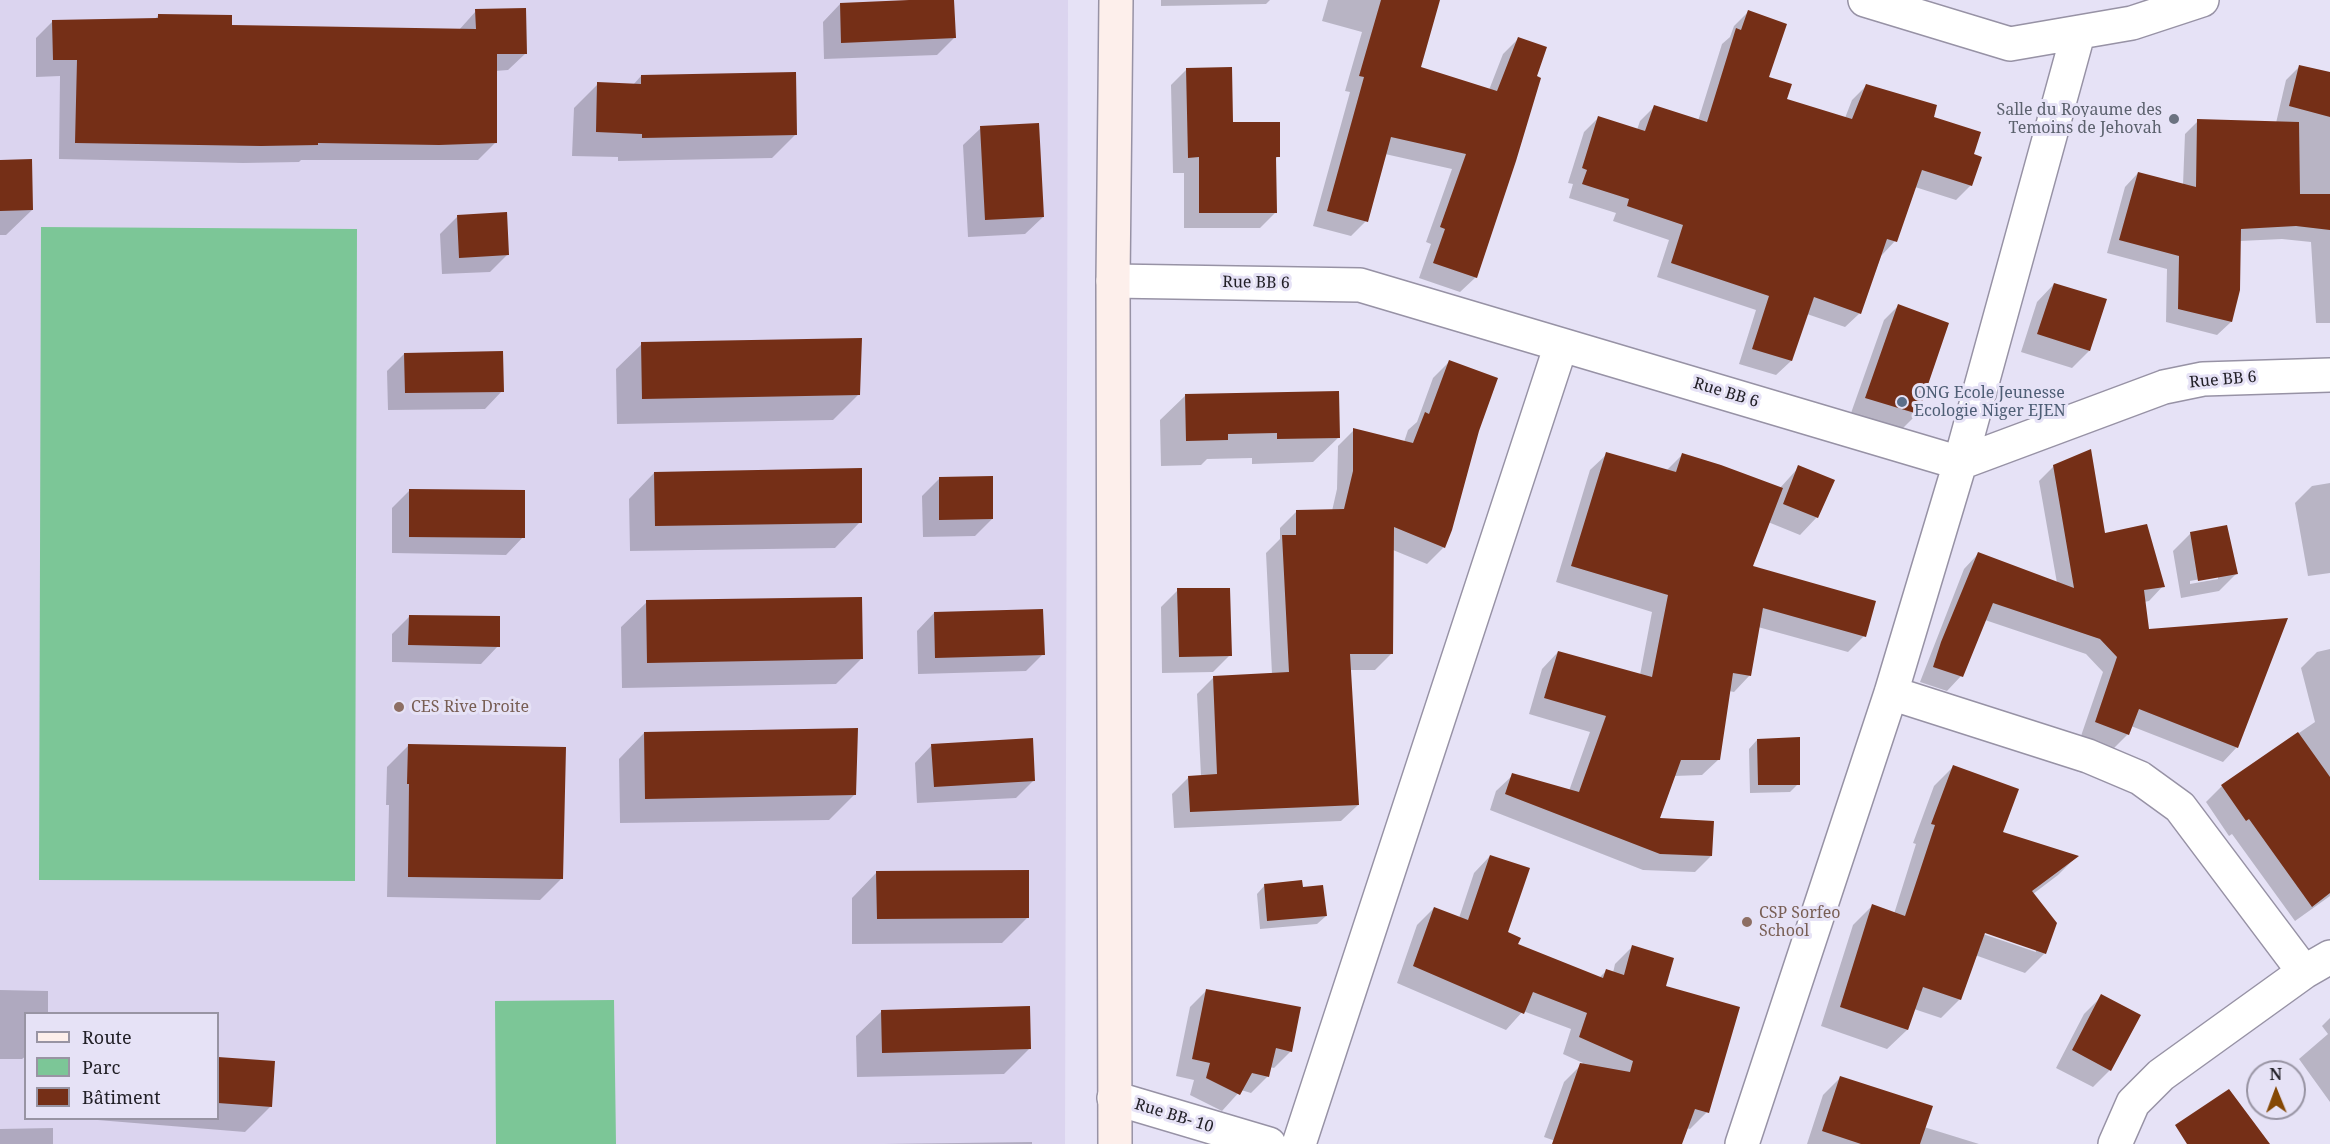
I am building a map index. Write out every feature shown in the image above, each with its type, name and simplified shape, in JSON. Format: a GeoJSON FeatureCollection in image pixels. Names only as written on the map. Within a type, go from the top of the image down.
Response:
{"type":"FeatureCollection","features":[{"type":"Feature","properties":{"kind":"street"},"geometry":{"type":"LineString","coordinates":[[1114,1144],[1113,281],[1116,0]]}},
{"type":"Feature","properties":{"kind":"street"},"geometry":{"type":"LineString","coordinates":[[1865,0],[2010,44],[2132,23],[2202,0]]}},
{"type":"Feature","properties":{"kind":"street"},"geometry":{"type":"LineString","coordinates":[[1742,1144],[1891,693],[1960,463],[2078,34]]}},
{"type":"Feature","properties":{"kind":"street","name":"Rue BB 6"},"geometry":{"type":"LineString","coordinates":[[1113,281],[1360,285],[1960,463],[2164,387],[2203,379],[2330,375]]}},
{"type":"Feature","properties":{"kind":"street"},"geometry":{"type":"LineString","coordinates":[[1299,1144],[1561,345]]}},
{"type":"Feature","properties":{"kind":"street"},"geometry":{"type":"LineString","coordinates":[[1891,693],[2088,756],[2140,778],[2180,807],[2317,965],[2161,1075],[2133,1103],[2115,1144]]}},
{"type":"Feature","properties":{"kind":"street","name":"Rue BB- 10"},"geometry":{"type":"LineString","coordinates":[[1114,1098],[1269,1144]]}},
{"type":"Feature","properties":{"kind":"shaded area"},"geometry":{"type":"Polygon","coordinates":[[[0,0],[1068,0],[1065,1144],[0,1144],[0,0]]]}},
{"type":"Feature","properties":{"kind":"green space"},"geometry":{"type":"Polygon","coordinates":[[[41,227],[357,229],[355,881],[39,880],[41,227]]]}},
{"type":"Feature","properties":{"kind":"green space"},"geometry":{"type":"Polygon","coordinates":[[[614,1000],[616,1144],[496,1144],[495,1001],[614,1000]]]}},
{"type":"Feature","properties":{"kind":"building"},"geometry":{"type":"Polygon","coordinates":[[[954,0],[956,38],[841,43],[840,3],[954,0]]]}},
{"type":"Feature","properties":{"kind":"building"},"geometry":{"type":"Polygon","coordinates":[[[1381,0],[1440,0],[1421,67],[1497,91],[1518,37],[1547,47],[1537,76],[1541,78],[1516,161],[1477,278],[1433,263],[1445,229],[1440,227],[1466,154],[1391,137],[1368,222],[1327,211],[1364,77],[1359,76],[1381,0]]]}},
{"type":"Feature","properties":{"kind":"building"},"geometry":{"type":"Polygon","coordinates":[[[526,8],[527,54],[497,54],[497,143],[439,145],[318,143],[318,145],[261,146],[75,143],[77,60],[53,60],[52,20],[158,18],[158,14],[232,15],[232,25],[476,29],[475,9],[526,8]]]}},
{"type":"Feature","properties":{"kind":"building"},"geometry":{"type":"Polygon","coordinates":[[[1748,10],[1787,24],[1769,77],[1792,84],[1787,99],[1852,119],[1866,84],[1937,105],[1934,117],[1981,132],[1974,154],[1982,157],[1972,186],[1922,170],[1897,242],[1887,239],[1861,314],[1814,297],[1792,361],[1752,349],[1769,296],[1671,263],[1683,225],[1627,206],[1629,199],[1582,184],[1587,170],[1582,168],[1598,116],[1645,131],[1654,105],[1707,122],[1736,28],[1741,30],[1748,10]]]}},
{"type":"Feature","properties":{"kind":"building"},"geometry":{"type":"Polygon","coordinates":[[[2299,65],[2330,72],[2330,117],[2289,106],[2299,65]]]}},
{"type":"Feature","properties":{"kind":"building"},"geometry":{"type":"Polygon","coordinates":[[[1232,67],[1233,122],[1280,122],[1280,157],[1276,157],[1277,213],[1199,213],[1199,157],[1188,158],[1186,68],[1232,67]]]}},
{"type":"Feature","properties":{"kind":"building"},"geometry":{"type":"Polygon","coordinates":[[[796,72],[797,135],[642,138],[642,134],[596,132],[597,82],[641,84],[641,75],[796,72]]]}},
{"type":"Feature","properties":{"kind":"building"},"geometry":{"type":"Polygon","coordinates":[[[2197,119],[2299,122],[2300,194],[2330,194],[2330,230],[2296,226],[2241,229],[2240,290],[2232,322],[2178,309],[2179,256],[2119,240],[2138,172],[2196,187],[2197,119]]]}},
{"type":"Feature","properties":{"kind":"building"},"geometry":{"type":"Polygon","coordinates":[[[1039,123],[1044,217],[985,220],[980,126],[1039,123]]]}},
{"type":"Feature","properties":{"kind":"building"},"geometry":{"type":"Polygon","coordinates":[[[32,159],[33,210],[0,211],[0,160],[32,159]]]}},
{"type":"Feature","properties":{"kind":"building"},"geometry":{"type":"Polygon","coordinates":[[[507,212],[509,255],[459,258],[457,215],[507,212]]]}},
{"type":"Feature","properties":{"kind":"building"},"geometry":{"type":"Polygon","coordinates":[[[2054,283],[2107,299],[2090,351],[2037,334],[2054,283]]]}},
{"type":"Feature","properties":{"kind":"building"},"geometry":{"type":"Polygon","coordinates":[[[1898,304],[1949,323],[1918,414],[1865,398],[1898,304]]]}},
{"type":"Feature","properties":{"kind":"building"},"geometry":{"type":"Polygon","coordinates":[[[862,338],[860,395],[642,399],[641,342],[862,338]]]}},
{"type":"Feature","properties":{"kind":"building"},"geometry":{"type":"Polygon","coordinates":[[[503,351],[504,392],[405,393],[404,353],[503,351]]]}},
{"type":"Feature","properties":{"kind":"building"},"geometry":{"type":"Polygon","coordinates":[[[1449,360],[1498,378],[1479,431],[1445,548],[1394,527],[1393,654],[1350,654],[1359,805],[1190,812],[1188,776],[1217,774],[1213,676],[1289,672],[1282,535],[1296,535],[1296,510],[1344,509],[1353,471],[1353,428],[1413,443],[1425,412],[1429,414],[1449,360]]]}},
{"type":"Feature","properties":{"kind":"building"},"geometry":{"type":"Polygon","coordinates":[[[1339,391],[1340,438],[1277,439],[1277,433],[1228,434],[1228,440],[1186,441],[1185,394],[1339,391]]]}},
{"type":"Feature","properties":{"kind":"building"},"geometry":{"type":"Polygon","coordinates":[[[2091,449],[2105,533],[2147,524],[2165,587],[2144,590],[2149,629],[2288,618],[2238,748],[2139,709],[2129,735],[2095,722],[2117,657],[2100,639],[1993,603],[1963,677],[1933,667],[1978,552],[2074,588],[2053,465],[2091,449]]]}},
{"type":"Feature","properties":{"kind":"building"},"geometry":{"type":"Polygon","coordinates":[[[1606,452],[1676,472],[1682,453],[1783,488],[1753,566],[1876,601],[1866,637],[1763,608],[1751,676],[1733,673],[1720,760],[1681,760],[1660,818],[1714,821],[1712,856],[1660,854],[1505,794],[1512,773],[1579,792],[1606,716],[1544,698],[1558,651],[1652,677],[1668,595],[1571,566],[1606,452]]]}},
{"type":"Feature","properties":{"kind":"building"},"geometry":{"type":"Polygon","coordinates":[[[1798,465],[1835,480],[1818,518],[1783,504],[1798,465]]]}},
{"type":"Feature","properties":{"kind":"building"},"geometry":{"type":"Polygon","coordinates":[[[862,468],[862,523],[655,526],[654,472],[862,468]]]}},
{"type":"Feature","properties":{"kind":"building"},"geometry":{"type":"Polygon","coordinates":[[[993,476],[993,519],[939,520],[939,477],[993,476]]]}},
{"type":"Feature","properties":{"kind":"building"},"geometry":{"type":"Polygon","coordinates":[[[409,489],[525,490],[525,538],[409,537],[409,489]]]}},
{"type":"Feature","properties":{"kind":"building"},"geometry":{"type":"Polygon","coordinates":[[[2227,525],[2238,574],[2198,581],[2190,532],[2227,525]]]}},
{"type":"Feature","properties":{"kind":"building"},"geometry":{"type":"Polygon","coordinates":[[[1177,588],[1230,588],[1232,656],[1179,657],[1177,588]]]}},
{"type":"Feature","properties":{"kind":"building"},"geometry":{"type":"Polygon","coordinates":[[[862,597],[863,659],[647,663],[646,600],[862,597]]]}},
{"type":"Feature","properties":{"kind":"building"},"geometry":{"type":"Polygon","coordinates":[[[1043,609],[1045,655],[935,658],[934,612],[1043,609]]]}},
{"type":"Feature","properties":{"kind":"building"},"geometry":{"type":"Polygon","coordinates":[[[409,615],[500,616],[500,647],[408,645],[409,615]]]}},
{"type":"Feature","properties":{"kind":"building"},"geometry":{"type":"Polygon","coordinates":[[[858,728],[856,795],[645,799],[644,732],[858,728]]]}},
{"type":"Feature","properties":{"kind":"building"},"geometry":{"type":"Polygon","coordinates":[[[2298,732],[2330,777],[2330,893],[2312,907],[2249,819],[2246,821],[2221,785],[2298,732]]]}},
{"type":"Feature","properties":{"kind":"building"},"geometry":{"type":"Polygon","coordinates":[[[1800,737],[1800,785],[1758,785],[1757,739],[1800,737]]]}},
{"type":"Feature","properties":{"kind":"building"},"geometry":{"type":"Polygon","coordinates":[[[1033,738],[1035,781],[934,787],[931,744],[1033,738]]]}},
{"type":"Feature","properties":{"kind":"building"},"geometry":{"type":"Polygon","coordinates":[[[408,744],[566,747],[563,879],[408,877],[408,744]]]}},
{"type":"Feature","properties":{"kind":"building"},"geometry":{"type":"Polygon","coordinates":[[[1953,765],[2019,789],[2003,832],[2079,856],[2032,891],[2057,923],[2046,954],[1985,933],[1961,1000],[1923,987],[1908,1030],[1840,1007],[1872,904],[1905,916],[1935,825],[1931,824],[1953,765]]]}},
{"type":"Feature","properties":{"kind":"building"},"geometry":{"type":"Polygon","coordinates":[[[1490,855],[1530,868],[1508,932],[1521,938],[1518,944],[1603,978],[1606,969],[1624,975],[1632,945],[1674,958],[1666,986],[1740,1007],[1709,1113],[1695,1109],[1682,1144],[1552,1144],[1580,1063],[1630,1072],[1633,1061],[1579,1037],[1587,1013],[1533,992],[1524,1014],[1413,966],[1434,907],[1468,920],[1490,855]]]}},
{"type":"Feature","properties":{"kind":"building"},"geometry":{"type":"Polygon","coordinates":[[[1029,870],[1029,918],[877,919],[876,871],[1029,870]]]}},
{"type":"Feature","properties":{"kind":"building"},"geometry":{"type":"Polygon","coordinates":[[[1302,880],[1303,887],[1323,885],[1327,916],[1267,921],[1264,884],[1302,880]]]}},
{"type":"Feature","properties":{"kind":"building"},"geometry":{"type":"Polygon","coordinates":[[[1206,989],[1301,1007],[1292,1052],[1276,1048],[1269,1077],[1252,1073],[1240,1095],[1206,1078],[1210,1063],[1192,1059],[1206,989]]]}},
{"type":"Feature","properties":{"kind":"building"},"geometry":{"type":"Polygon","coordinates":[[[2101,994],[2141,1015],[2111,1071],[2072,1050],[2101,994]]]}},
{"type":"Feature","properties":{"kind":"building"},"geometry":{"type":"Polygon","coordinates":[[[1030,1006],[1031,1049],[882,1053],[881,1010],[1030,1006]]]}},
{"type":"Feature","properties":{"kind":"building"},"geometry":{"type":"Polygon","coordinates":[[[219,1057],[275,1061],[272,1107],[219,1103],[219,1057]]]}},
{"type":"Feature","properties":{"kind":"building"},"geometry":{"type":"Polygon","coordinates":[[[1840,1076],[1933,1106],[1920,1144],[1861,1144],[1822,1131],[1840,1076]]]}},
{"type":"Feature","properties":{"kind":"building"},"geometry":{"type":"Polygon","coordinates":[[[2229,1089],[2246,1112],[2246,1120],[2252,1120],[2270,1144],[2187,1144],[2175,1125],[2229,1089]]]}},
{"type":"Feature","properties":{"kind":"place","name":"Salle du Royaume des Temoins de Jehovah"},"geometry":{"type":"Point","coordinates":[2174,119]}},
{"type":"Feature","properties":{"kind":"place","name":"ONG Ecole Jeunesse Ecologie Niger EJEN"},"geometry":{"type":"Point","coordinates":[1902,402]}},
{"type":"Feature","properties":{"kind":"place","name":"CES Rive Droite"},"geometry":{"type":"Point","coordinates":[399,707]}},
{"type":"Feature","properties":{"kind":"place","name":"CSP Sorfeo School"},"geometry":{"type":"Point","coordinates":[1747,922]}}]}
